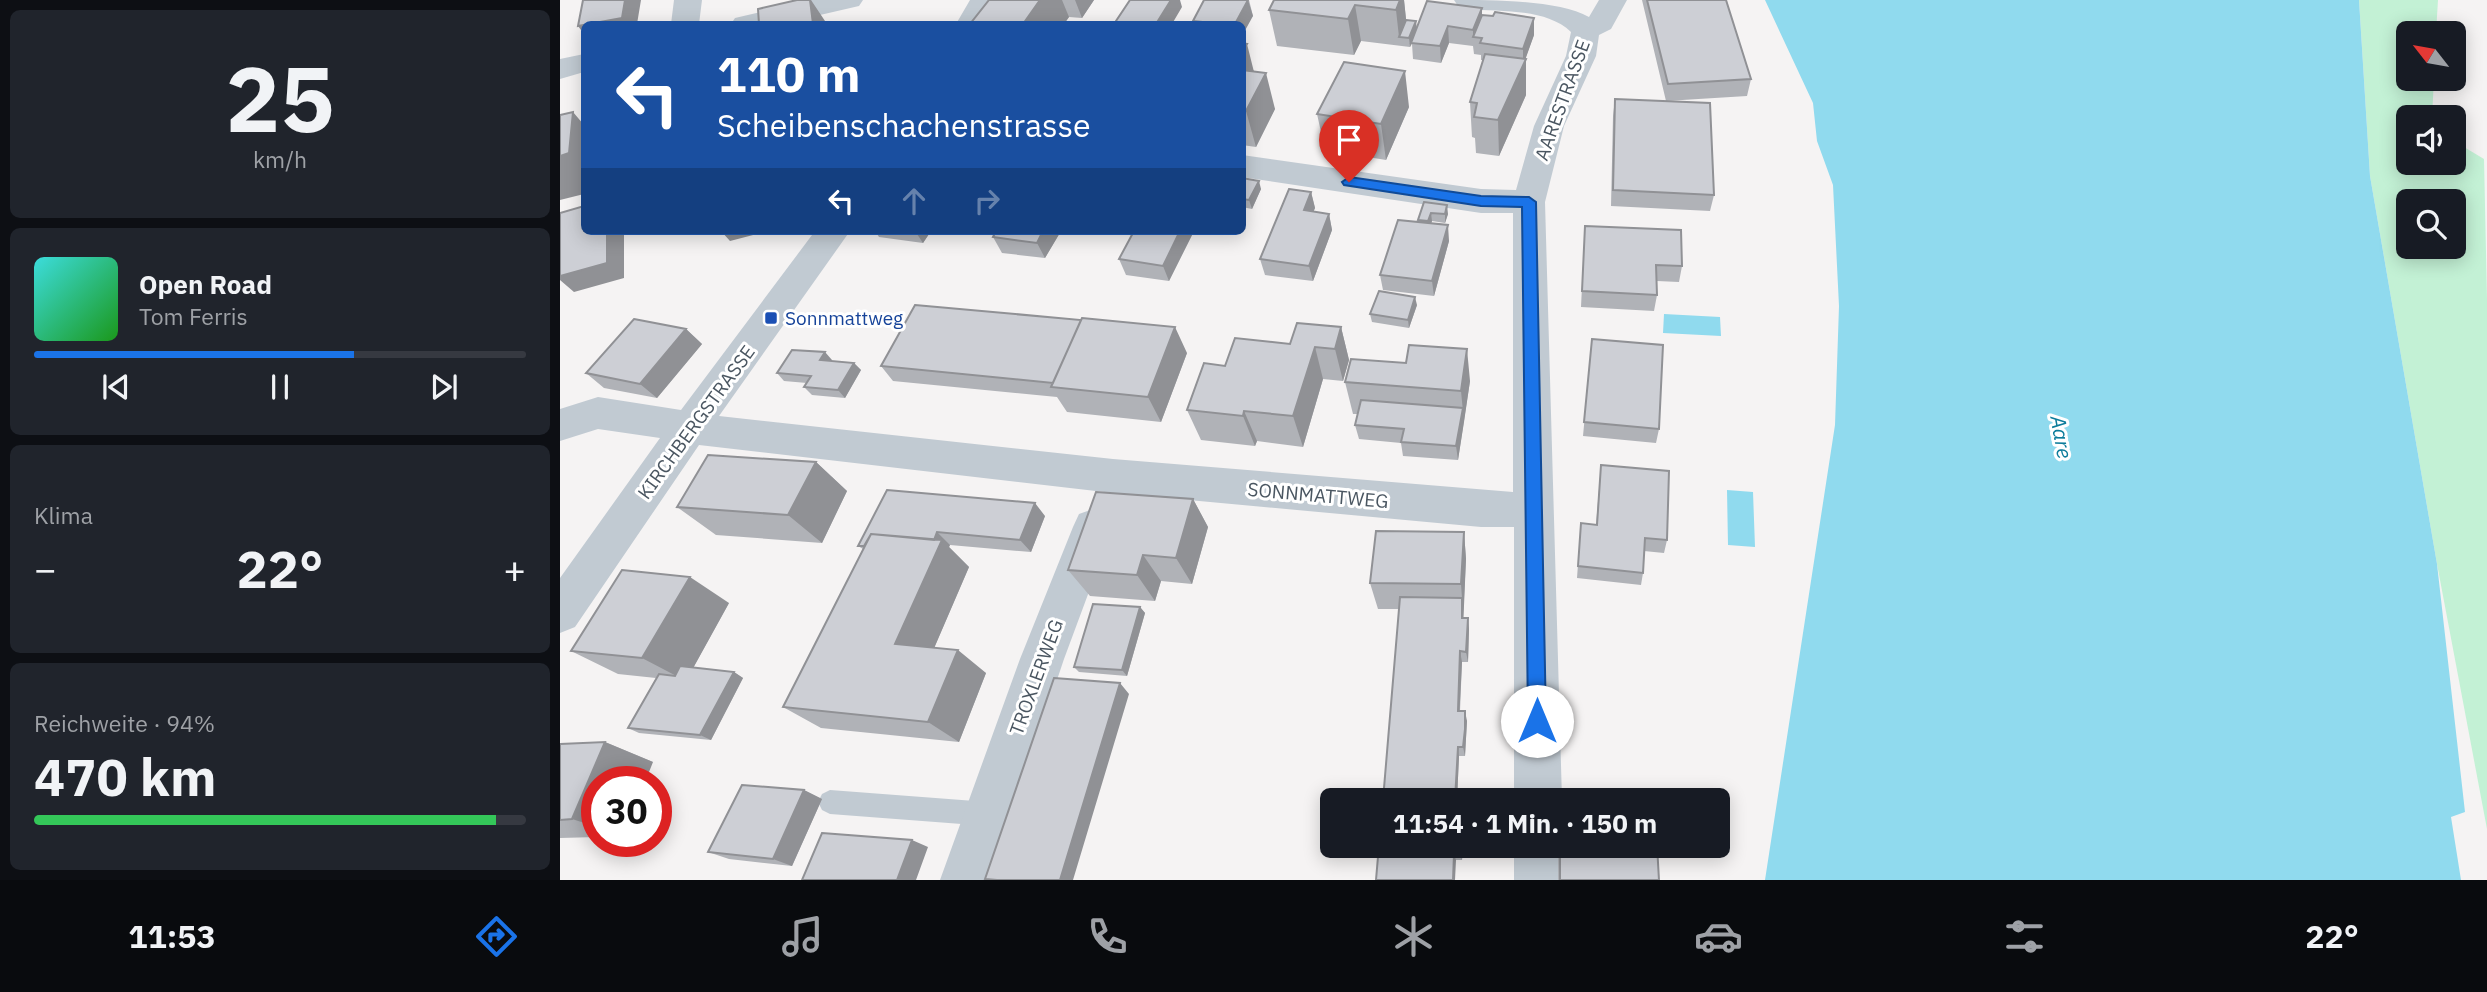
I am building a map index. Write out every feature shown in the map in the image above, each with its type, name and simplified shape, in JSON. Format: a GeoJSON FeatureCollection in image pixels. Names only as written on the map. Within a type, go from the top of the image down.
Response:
{"type":"FeatureCollection","features":[{"type":"Feature","properties":{"kind":"street"},"geometry":{"type":"LineString","coordinates":[[685,21],[688,0]]}},
{"type":"Feature","properties":{"kind":"street"},"geometry":{"type":"LineString","coordinates":[[758,21],[849,0]]}},
{"type":"Feature","properties":{"kind":"street"},"geometry":{"type":"LineString","coordinates":[[972,21],[984,0]]}},
{"type":"Feature","properties":{"kind":"street"},"geometry":{"type":"LineString","coordinates":[[1468,0],[1553,9],[1571,16],[1586,30]]}},
{"type":"Feature","properties":{"kind":"street","name":"AARESTRASSE"},"geometry":{"type":"LineString","coordinates":[[1538,788],[1529,202],[1549,126],[1581,56],[1586,30],[1601,23],[1614,0]]}},
{"type":"Feature","properties":{"kind":"street"},"geometry":{"type":"LineString","coordinates":[[560,69],[581,64]]}},
{"type":"Feature","properties":{"kind":"street"},"geometry":{"type":"LineString","coordinates":[[1246,167],[1481,201],[1529,202]]}},
{"type":"Feature","properties":{"kind":"street","name":"KIRCHBERGSTRASSE"},"geometry":{"type":"LineString","coordinates":[[560,613],[830,235]]}},
{"type":"Feature","properties":{"kind":"street","name":"SONNMATTWEG"},"geometry":{"type":"LineString","coordinates":[[560,425],[598,413],[690,428],[1113,476],[1480,509],[1535,510]]}},
{"type":"Feature","properties":{"kind":"street","name":"TROXLERWEG"},"geometry":{"type":"LineString","coordinates":[[965,880],[1042,659],[1113,476]]}},
{"type":"Feature","properties":{"kind":"street"},"geometry":{"type":"LineString","coordinates":[[1538,858],[1538,880]]}},
{"type":"Feature","properties":{"kind":"lane"},"geometry":{"type":"LineString","coordinates":[[830,802],[988,814]]}},
{"type":"Feature","properties":{"kind":"green space"},"geometry":{"type":"Polygon","coordinates":[[[2359,0],[2438,0],[2437,21],[2396,21],[2396,91],[2433,91],[2433,105],[2396,105],[2396,175],[2466,175],[2466,148],[2484,159],[2487,299],[2487,829],[2437,564],[2370,176],[2359,0]]]}},
{"type":"Feature","properties":{"kind":"water","name":"Aare"},"geometry":{"type":"Polygon","coordinates":[[[1765,0],[2359,0],[2370,176],[2437,564],[2465,812],[2451,817],[2461,880],[1765,880],[1835,425],[1839,306],[1833,185],[1817,141],[1813,103],[1765,0]]]}},
{"type":"Feature","properties":{"kind":"water"},"geometry":{"type":"Polygon","coordinates":[[[1664,314],[1720,317],[1721,336],[1663,333],[1664,314]]]}},
{"type":"Feature","properties":{"kind":"water"},"geometry":{"type":"Polygon","coordinates":[[[1727,490],[1753,492],[1755,547],[1728,545],[1727,490]]]}},
{"type":"Feature","properties":{"kind":"building"},"geometry":{"type":"Polygon","coordinates":[[[583,0],[625,0],[622,18],[581,21],[581,25],[578,26],[583,0]]]}},
{"type":"Feature","properties":{"kind":"building"},"geometry":{"type":"Polygon","coordinates":[[[797,0],[810,0],[813,21],[759,21],[758,9],[797,0]]]}},
{"type":"Feature","properties":{"kind":"building"},"geometry":{"type":"Polygon","coordinates":[[[989,0],[1040,0],[1025,21],[972,21],[989,0]]]}},
{"type":"Feature","properties":{"kind":"building"},"geometry":{"type":"Polygon","coordinates":[[[1130,0],[1171,0],[1158,21],[1116,21],[1130,0]]]}},
{"type":"Feature","properties":{"kind":"building"},"geometry":{"type":"Polygon","coordinates":[[[1204,0],[1248,0],[1237,21],[1193,21],[1204,0]]]}},
{"type":"Feature","properties":{"kind":"building"},"geometry":{"type":"Polygon","coordinates":[[[1274,0],[1400,0],[1396,10],[1355,5],[1348,19],[1269,10],[1274,0]]]}},
{"type":"Feature","properties":{"kind":"building"},"geometry":{"type":"Polygon","coordinates":[[[1647,0],[1726,0],[1751,79],[1668,84],[1647,0]]]}},
{"type":"Feature","properties":{"kind":"building"},"geometry":{"type":"Polygon","coordinates":[[[1427,1],[1482,8],[1473,30],[1448,26],[1440,46],[1411,43],[1427,1]]]}},
{"type":"Feature","properties":{"kind":"building"},"geometry":{"type":"Polygon","coordinates":[[[1495,12],[1534,18],[1523,49],[1480,43],[1482,38],[1473,37],[1482,15],[1493,16],[1495,12]]]}},
{"type":"Feature","properties":{"kind":"building"},"geometry":{"type":"Polygon","coordinates":[[[1406,20],[1416,21],[1409,38],[1399,37],[1406,20]]]}},
{"type":"Feature","properties":{"kind":"building"},"geometry":{"type":"Polygon","coordinates":[[[1485,54],[1526,59],[1498,120],[1474,117],[1477,103],[1470,102],[1485,54]]]}},
{"type":"Feature","properties":{"kind":"building"},"geometry":{"type":"Polygon","coordinates":[[[1344,62],[1405,71],[1381,124],[1317,114],[1344,62]]]}},
{"type":"Feature","properties":{"kind":"building"},"geometry":{"type":"Polygon","coordinates":[[[1246,70],[1266,73],[1246,111],[1246,70]]]}},
{"type":"Feature","properties":{"kind":"building"},"geometry":{"type":"Polygon","coordinates":[[[1615,99],[1710,103],[1714,195],[1613,190],[1615,99]]]}},
{"type":"Feature","properties":{"kind":"building"},"geometry":{"type":"Polygon","coordinates":[[[573,112],[569,153],[560,156],[560,115],[573,112]]]}},
{"type":"Feature","properties":{"kind":"building"},"geometry":{"type":"Polygon","coordinates":[[[1246,179],[1259,181],[1249,200],[1246,200],[1246,179]]]}},
{"type":"Feature","properties":{"kind":"building"},"geometry":{"type":"Polygon","coordinates":[[[1289,189],[1311,192],[1304,210],[1329,214],[1309,266],[1260,259],[1289,189]]]}},
{"type":"Feature","properties":{"kind":"building"},"geometry":{"type":"Polygon","coordinates":[[[1424,202],[1447,205],[1445,214],[1431,213],[1428,221],[1418,220],[1424,202]]]}},
{"type":"Feature","properties":{"kind":"building"},"geometry":{"type":"Polygon","coordinates":[[[581,207],[581,235],[607,235],[607,263],[560,276],[560,213],[581,207]]]}},
{"type":"Feature","properties":{"kind":"building"},"geometry":{"type":"Polygon","coordinates":[[[1398,220],[1448,225],[1432,281],[1380,275],[1398,220]]]}},
{"type":"Feature","properties":{"kind":"building"},"geometry":{"type":"Polygon","coordinates":[[[1585,226],[1681,230],[1682,266],[1656,265],[1657,295],[1582,291],[1585,226]]]}},
{"type":"Feature","properties":{"kind":"building"},"geometry":{"type":"Polygon","coordinates":[[[994,235],[1041,235],[1037,243],[993,237],[994,235]]]}},
{"type":"Feature","properties":{"kind":"building"},"geometry":{"type":"Polygon","coordinates":[[[1132,235],[1178,235],[1163,266],[1119,259],[1132,235]]]}},
{"type":"Feature","properties":{"kind":"building"},"geometry":{"type":"Polygon","coordinates":[[[1379,291],[1415,297],[1408,320],[1370,314],[1379,291]]]}},
{"type":"Feature","properties":{"kind":"building"},"geometry":{"type":"Polygon","coordinates":[[[915,305],[1081,320],[1053,383],[881,366],[915,305]]]}},
{"type":"Feature","properties":{"kind":"building"},"geometry":{"type":"Polygon","coordinates":[[[1082,318],[1175,327],[1148,397],[1051,387],[1082,318]]]}},
{"type":"Feature","properties":{"kind":"building"},"geometry":{"type":"Polygon","coordinates":[[[634,319],[686,329],[640,384],[586,373],[634,319]]]}},
{"type":"Feature","properties":{"kind":"building"},"geometry":{"type":"Polygon","coordinates":[[[1297,323],[1341,327],[1335,349],[1315,347],[1293,416],[1244,411],[1243,416],[1187,410],[1204,363],[1225,366],[1235,338],[1290,344],[1297,323]]]}},
{"type":"Feature","properties":{"kind":"building"},"geometry":{"type":"Polygon","coordinates":[[[1592,339],[1663,345],[1659,429],[1584,422],[1592,339]]]}},
{"type":"Feature","properties":{"kind":"building"},"geometry":{"type":"Polygon","coordinates":[[[1409,345],[1467,349],[1461,391],[1345,382],[1351,359],[1406,363],[1409,345]]]}},
{"type":"Feature","properties":{"kind":"building"},"geometry":{"type":"Polygon","coordinates":[[[792,350],[825,352],[820,360],[854,363],[838,390],[804,387],[811,376],[777,373],[792,350]]]}},
{"type":"Feature","properties":{"kind":"building"},"geometry":{"type":"Polygon","coordinates":[[[1361,400],[1463,408],[1456,446],[1401,442],[1404,429],[1355,425],[1361,400]]]}},
{"type":"Feature","properties":{"kind":"building"},"geometry":{"type":"Polygon","coordinates":[[[708,455],[816,462],[788,515],[677,507],[708,455]]]}},
{"type":"Feature","properties":{"kind":"building"},"geometry":{"type":"Polygon","coordinates":[[[1601,465],[1669,471],[1667,540],[1645,538],[1643,573],[1578,566],[1581,523],[1597,525],[1601,465]]]}},
{"type":"Feature","properties":{"kind":"building"},"geometry":{"type":"Polygon","coordinates":[[[887,490],[1035,503],[1020,540],[937,532],[934,540],[871,534],[864,546],[858,546],[887,490]]]}},
{"type":"Feature","properties":{"kind":"building"},"geometry":{"type":"Polygon","coordinates":[[[1096,492],[1193,499],[1176,558],[1143,555],[1137,575],[1068,570],[1096,492]]]}},
{"type":"Feature","properties":{"kind":"building"},"geometry":{"type":"Polygon","coordinates":[[[1376,531],[1464,532],[1461,584],[1370,583],[1376,531]]]}},
{"type":"Feature","properties":{"kind":"building"},"geometry":{"type":"Polygon","coordinates":[[[871,534],[942,540],[895,644],[958,650],[928,722],[783,707],[871,534]]]}},
{"type":"Feature","properties":{"kind":"building"},"geometry":{"type":"Polygon","coordinates":[[[622,570],[690,577],[642,658],[571,651],[622,570]]]}},
{"type":"Feature","properties":{"kind":"building"},"geometry":{"type":"Polygon","coordinates":[[[1400,597],[1462,598],[1462,618],[1468,618],[1466,652],[1460,651],[1458,711],[1465,711],[1465,729],[1463,747],[1458,747],[1456,788],[1384,788],[1400,597]]]}},
{"type":"Feature","properties":{"kind":"building"},"geometry":{"type":"Polygon","coordinates":[[[1093,604],[1140,607],[1122,670],[1074,667],[1093,604]]]}},
{"type":"Feature","properties":{"kind":"building"},"geometry":{"type":"Polygon","coordinates":[[[680,666],[734,672],[700,735],[628,728],[659,674],[675,676],[680,666]]]}},
{"type":"Feature","properties":{"kind":"building"},"geometry":{"type":"Polygon","coordinates":[[[1054,678],[1120,683],[1060,880],[985,879],[1054,678]]]}},
{"type":"Feature","properties":{"kind":"building"},"geometry":{"type":"Polygon","coordinates":[[[605,742],[595,766],[581,766],[581,798],[572,819],[560,820],[560,744],[605,742]]]}},
{"type":"Feature","properties":{"kind":"building"},"geometry":{"type":"Polygon","coordinates":[[[742,785],[804,790],[773,859],[708,852],[742,785]]]}},
{"type":"Feature","properties":{"kind":"building"},"geometry":{"type":"Polygon","coordinates":[[[822,833],[912,840],[897,880],[802,880],[822,833]]]}},
{"type":"Feature","properties":{"kind":"building"},"geometry":{"type":"Polygon","coordinates":[[[1378,858],[1454,858],[1453,880],[1376,880],[1378,858]]]}},
{"type":"Feature","properties":{"kind":"building"},"geometry":{"type":"Polygon","coordinates":[[[1560,858],[1658,858],[1659,880],[1560,880],[1560,858]]]}},
{"type":"Feature","properties":{"kind":"place","name":"Sonnmattweg"},"geometry":{"type":"Point","coordinates":[771,318]}},
{"type":"Feature","properties":{"kind":"route"},"geometry":{"type":"LineString","coordinates":[[1349,182],[1481,201],[1529,202],[1537,721]]}}]}
